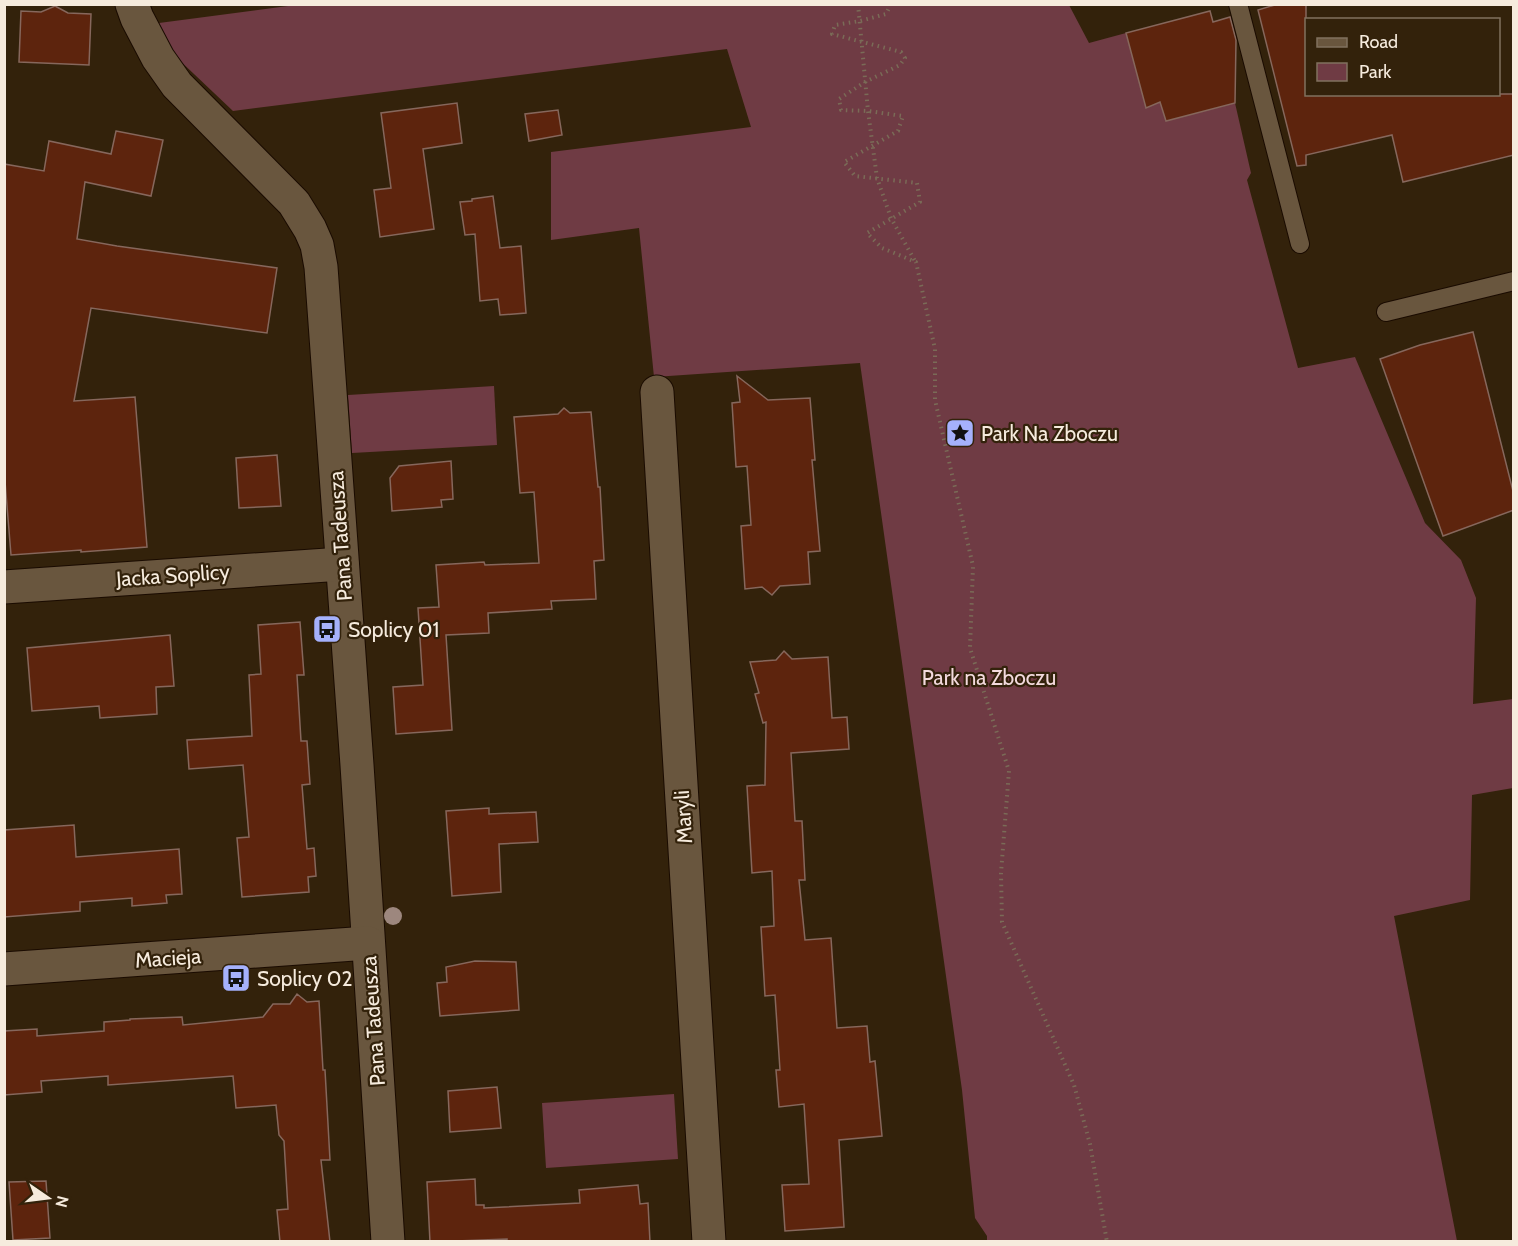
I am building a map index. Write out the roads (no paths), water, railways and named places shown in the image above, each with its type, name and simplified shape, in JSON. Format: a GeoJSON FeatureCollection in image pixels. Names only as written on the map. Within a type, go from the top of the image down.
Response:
{"type":"FeatureCollection","features":[{"type":"Feature","properties":{"kind":"street","name":"Pana Tadeusza"},"geometry":{"type":"LineString","coordinates":[[132,4],[148,40],[177,85],[294,204],[317,245],[321,267],[388,1242]]}},
{"type":"Feature","properties":{"kind":"street","name":"Maryli"},"geometry":{"type":"LineString","coordinates":[[657,392],[709,1242]]}},
{"type":"Feature","properties":{"kind":"street","name":"Jacka Soplicy"},"geometry":{"type":"LineString","coordinates":[[4,587],[342,564]]}},
{"type":"Feature","properties":{"kind":"street","name":"Macieja"},"geometry":{"type":"LineString","coordinates":[[4,969],[368,943]]}},
{"type":"Feature","properties":{"kind":"lane"},"geometry":{"type":"LineString","coordinates":[[1238,4],[1300,244]]}},
{"type":"Feature","properties":{"kind":"lane"},"geometry":{"type":"LineString","coordinates":[[1386,312],[1514,281]]}},
{"type":"Feature","properties":{"kind":"place","name":"Park Na Zboczu"},"geometry":{"type":"Point","coordinates":[960,433]}},
{"type":"Feature","properties":{"kind":"place","name":"Soplicy 01"},"geometry":{"type":"Point","coordinates":[327,629]}},
{"type":"Feature","properties":{"kind":"place","name":"Soplicy 02"},"geometry":{"type":"Point","coordinates":[236,978]}},
{"type":"Feature","properties":{"kind":"park label","name":"Park na Zboczu"},"geometry":{"type":"Point","coordinates":[989,677]}}]}
